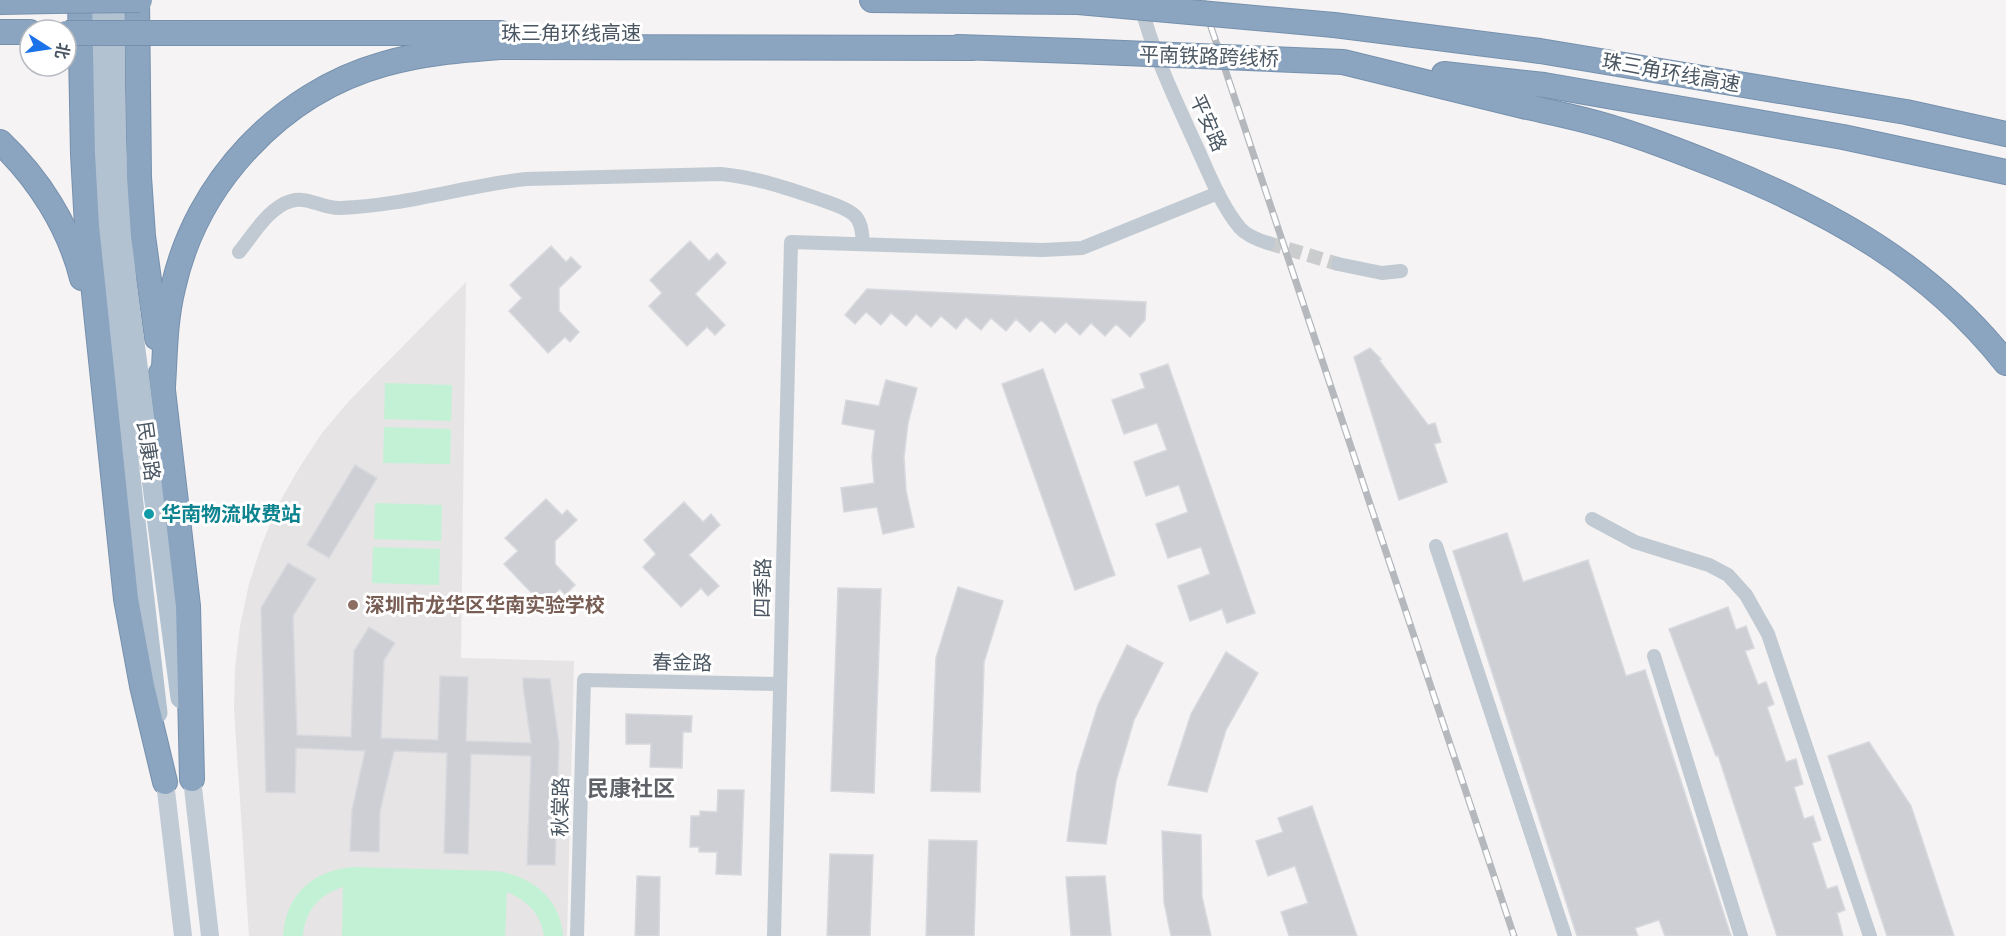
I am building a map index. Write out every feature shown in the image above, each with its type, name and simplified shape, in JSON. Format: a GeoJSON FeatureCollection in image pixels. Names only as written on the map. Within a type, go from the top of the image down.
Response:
{"type":"FeatureCollection","features":[{"type":"Feature","properties":{"kind":"highway"},"geometry":{"type":"LineString","coordinates":[[80,0],[84,174],[89,247],[126,599],[133,643],[165,782]]}},
{"type":"Feature","properties":{"kind":"highway"},"geometry":{"type":"LineString","coordinates":[[0,2],[138,0],[137,117],[143,236],[188,606],[192,779]]}},
{"type":"Feature","properties":{"kind":"highway"},"geometry":{"type":"LineString","coordinates":[[872,0],[1070,1]]}},
{"type":"Feature","properties":{"kind":"highway","name":"平南铁路跨线桥"},"geometry":{"type":"LineString","coordinates":[[1070,1],[1334,25]]}},
{"type":"Feature","properties":{"kind":"highway","name":"珠三角环线高速"},"geometry":{"type":"LineString","coordinates":[[1334,25],[1540,51],[1906,112],[2006,134]]}},
{"type":"Feature","properties":{"kind":"highway"},"geometry":{"type":"LineString","coordinates":[[0,32],[18,33]]}},
{"type":"Feature","properties":{"kind":"highway","name":"珠三角环线高速"},"geometry":{"type":"LineString","coordinates":[[78,33],[767,33],[972,48],[1075,51]]}},
{"type":"Feature","properties":{"kind":"highway"},"geometry":{"type":"LineString","coordinates":[[163,387],[166,331],[172,288],[184,248],[200,215],[219,182],[248,147],[292,107],[336,81],[383,64],[440,52],[500,47],[972,48]]}},
{"type":"Feature","properties":{"kind":"highway","name":"平南铁路跨线桥"},"geometry":{"type":"LineString","coordinates":[[1075,51],[1343,62]]}},
{"type":"Feature","properties":{"kind":"highway"},"geometry":{"type":"LineString","coordinates":[[1343,62],[1615,128],[1762,184],[1834,219],[1888,252],[1937,291],[1983,333],[2006,363]]}},
{"type":"Feature","properties":{"kind":"highway","name":"珠三角环线高速"},"geometry":{"type":"LineString","coordinates":[[1343,62],[1544,85],[1843,137],[2006,172]]}},
{"type":"Feature","properties":{"kind":"highway"},"geometry":{"type":"LineString","coordinates":[[7,149],[54,209],[67,235],[79,266],[100,356]]}},
{"type":"Feature","properties":{"kind":"main road","name":"民康路"},"geometry":{"type":"LineString","coordinates":[[94,0],[97,150],[104,240],[183,936]]}},
{"type":"Feature","properties":{"kind":"main road","name":"民康路"},"geometry":{"type":"LineString","coordinates":[[114,0],[118,204],[210,936]]}},
{"type":"Feature","properties":{"kind":"street","name":"平安路"},"geometry":{"type":"LineString","coordinates":[[1140,0],[1146,26],[1166,79],[1218,193],[1242,230],[1268,243]]}},
{"type":"Feature","properties":{"kind":"street"},"geometry":{"type":"LineString","coordinates":[[239,252],[269,216],[290,201],[302,200],[338,208],[390,203],[526,179],[721,174],[751,179],[799,192],[838,206],[854,215],[860,224],[863,244],[1043,250],[1082,248],[1218,193]]}},
{"type":"Feature","properties":{"kind":"street","name":"四季路"},"geometry":{"type":"LineString","coordinates":[[774,936],[791,242],[863,244]]}},
{"type":"Feature","properties":{"kind":"street"},"geometry":{"type":"LineString","coordinates":[[1338,264],[1382,273],[1401,271]]}},
{"type":"Feature","properties":{"kind":"street"},"geometry":{"type":"LineString","coordinates":[[1592,519],[1635,542],[1710,565],[1728,575],[1746,595],[1768,634],[1870,936]]}},
{"type":"Feature","properties":{"kind":"street"},"geometry":{"type":"LineString","coordinates":[[1436,546],[1565,936]]}},
{"type":"Feature","properties":{"kind":"street"},"geometry":{"type":"LineString","coordinates":[[1653,656],[1741,936]]}},
{"type":"Feature","properties":{"kind":"street","name":"春金路"},"geometry":{"type":"LineString","coordinates":[[584,680],[780,684]]}},
{"type":"Feature","properties":{"kind":"street","name":"秋棠路"},"geometry":{"type":"LineString","coordinates":[[577,936],[584,680]]}},
{"type":"Feature","properties":{"kind":"shaded area","name":"深圳市龙华区华南实验学校"},"geometry":{"type":"Polygon","coordinates":[[[466,282],[461,658],[574,661],[567,936],[249,936],[234,710],[235,668],[240,626],[249,584],[262,544],[278,505],[322,433],[349,401],[466,282]]]}},
{"type":"Feature","properties":{"kind":"green space"},"geometry":{"type":"Polygon","coordinates":[[[385,383],[452,385],[451,421],[384,419],[385,383]]]}},
{"type":"Feature","properties":{"kind":"green space"},"geometry":{"type":"Polygon","coordinates":[[[384,427],[451,429],[450,464],[383,463],[384,427]]]}},
{"type":"Feature","properties":{"kind":"green space"},"geometry":{"type":"Polygon","coordinates":[[[375,503],[442,505],[441,541],[374,539],[375,503]]]}},
{"type":"Feature","properties":{"kind":"green space"},"geometry":{"type":"Polygon","coordinates":[[[373,547],[440,549],[439,585],[372,583],[373,547]]]}},
{"type":"Feature","properties":{"kind":"green space"},"geometry":{"type":"Polygon","coordinates":[[[354,867],[497,871],[510,874],[533,884],[550,900],[557,911],[563,936],[544,936],[540,921],[532,909],[521,899],[507,892],[505,936],[342,936],[343,887],[320,899],[315,905],[307,919],[303,936],[283,936],[290,908],[304,887],[326,873],[354,867]]]}},
{"type":"Feature","properties":{"kind":"building"},"geometry":{"type":"Polygon","coordinates":[[[690,241],[709,261],[717,253],[726,263],[695,294],[725,325],[715,335],[707,327],[687,346],[649,306],[662,293],[650,280],[690,241]]]}},
{"type":"Feature","properties":{"kind":"building"},"geometry":{"type":"Polygon","coordinates":[[[551,246],[566,262],[571,257],[581,267],[559,288],[559,311],[579,332],[570,342],[565,337],[548,353],[509,311],[522,298],[510,285],[551,246]]]}},
{"type":"Feature","properties":{"kind":"building"},"geometry":{"type":"Polygon","coordinates":[[[867,289],[1146,302],[1145,320],[1130,337],[1116,324],[1105,336],[1091,323],[1080,335],[1066,322],[1055,333],[1041,320],[1030,332],[1016,319],[1006,331],[991,318],[981,330],[966,317],[956,329],[941,316],[931,327],[916,314],[906,326],[891,313],[881,325],[866,312],[855,324],[845,315],[867,289]]]}},
{"type":"Feature","properties":{"kind":"building"},"geometry":{"type":"Polygon","coordinates":[[[1370,348],[1381,359],[1379,360],[1428,425],[1435,423],[1441,442],[1434,444],[1447,482],[1399,500],[1354,357],[1370,348]]]}},
{"type":"Feature","properties":{"kind":"building"},"geometry":{"type":"Polygon","coordinates":[[[1168,364],[1255,613],[1227,623],[1222,609],[1190,621],[1178,586],[1210,574],[1201,547],[1168,558],[1156,524],[1188,512],[1179,485],[1146,496],[1134,462],[1167,450],[1157,423],[1124,434],[1112,400],[1145,388],[1140,374],[1168,364]]]}},
{"type":"Feature","properties":{"kind":"building"},"geometry":{"type":"Polygon","coordinates":[[[1043,369],[1115,575],[1075,590],[1002,384],[1043,369]]]}},
{"type":"Feature","properties":{"kind":"building"},"geometry":{"type":"Polygon","coordinates":[[[886,380],[917,388],[908,423],[904,457],[906,491],[914,527],[883,534],[877,507],[844,512],[841,488],[874,483],[872,457],[875,430],[842,424],[846,400],[879,406],[886,380]]]}},
{"type":"Feature","properties":{"kind":"building"},"geometry":{"type":"Polygon","coordinates":[[[355,465],[377,478],[329,558],[307,545],[355,465]]]}},
{"type":"Feature","properties":{"kind":"building"},"geometry":{"type":"Polygon","coordinates":[[[546,499],[562,515],[567,510],[577,520],[555,541],[555,564],[575,585],[565,595],[560,589],[543,605],[504,564],[518,551],[505,538],[546,499]]]}},
{"type":"Feature","properties":{"kind":"building"},"geometry":{"type":"Polygon","coordinates":[[[684,502],[703,522],[711,514],[720,525],[689,555],[719,586],[708,596],[701,588],[681,607],[643,567],[656,554],[644,540],[684,502]]]}},
{"type":"Feature","properties":{"kind":"building"},"geometry":{"type":"Polygon","coordinates":[[[1507,533],[1523,582],[1588,560],[1626,676],[1645,670],[1731,936],[1665,936],[1659,920],[1635,928],[1638,936],[1577,936],[1453,551],[1507,533]]]}},
{"type":"Feature","properties":{"kind":"building"},"geometry":{"type":"Polygon","coordinates":[[[288,563],[316,579],[293,616],[297,735],[351,737],[354,651],[369,627],[395,643],[384,660],[381,738],[438,740],[440,676],[468,677],[466,741],[531,743],[523,678],[550,679],[559,744],[555,865],[527,865],[531,756],[471,754],[468,854],[444,853],[447,753],[394,751],[380,811],[379,852],[350,851],[352,810],[365,751],[296,748],[295,793],[266,792],[261,608],[288,563]]]}},
{"type":"Feature","properties":{"kind":"building"},"geometry":{"type":"Polygon","coordinates":[[[958,587],[1003,601],[984,662],[980,792],[931,791],[936,658],[958,587]]]}},
{"type":"Feature","properties":{"kind":"building"},"geometry":{"type":"Polygon","coordinates":[[[838,588],[881,589],[874,793],[831,791],[838,588]]]}},
{"type":"Feature","properties":{"kind":"building"},"geometry":{"type":"Polygon","coordinates":[[[1728,607],[1736,630],[1746,626],[1754,648],[1745,651],[1758,685],[1766,682],[1774,704],[1767,707],[1786,762],[1796,759],[1803,784],[1794,787],[1804,819],[1813,816],[1821,840],[1812,843],[1827,889],[1837,886],[1845,910],[1837,913],[1843,936],[1777,936],[1718,755],[1716,756],[1669,629],[1728,607]]]}},
{"type":"Feature","properties":{"kind":"building"},"geometry":{"type":"Polygon","coordinates":[[[1127,645],[1163,663],[1134,720],[1116,781],[1106,844],[1067,841],[1077,772],[1098,705],[1127,645]]]}},
{"type":"Feature","properties":{"kind":"building"},"geometry":{"type":"Polygon","coordinates":[[[1226,652],[1258,673],[1226,730],[1207,792],[1168,785],[1191,714],[1226,652]]]}},
{"type":"Feature","properties":{"kind":"building"},"geometry":{"type":"Polygon","coordinates":[[[626,714],[692,716],[691,732],[683,732],[682,768],[650,767],[651,744],[626,744],[626,714]]]}},
{"type":"Feature","properties":{"kind":"building"},"geometry":{"type":"Polygon","coordinates":[[[1869,742],[1911,806],[1954,936],[1887,936],[1828,756],[1869,742]]]}},
{"type":"Feature","properties":{"kind":"building"},"geometry":{"type":"Polygon","coordinates":[[[718,790],[744,790],[741,875],[716,874],[717,852],[699,852],[699,847],[690,847],[691,816],[700,816],[700,811],[717,812],[718,790]]]}},
{"type":"Feature","properties":{"kind":"building"},"geometry":{"type":"Polygon","coordinates":[[[1312,806],[1357,936],[1289,936],[1281,912],[1308,903],[1295,866],[1268,876],[1256,841],[1283,832],[1278,818],[1312,806]]]}},
{"type":"Feature","properties":{"kind":"building"},"geometry":{"type":"Polygon","coordinates":[[[1162,831],[1201,835],[1202,897],[1211,936],[1171,936],[1164,902],[1162,831]]]}},
{"type":"Feature","properties":{"kind":"building"},"geometry":{"type":"Polygon","coordinates":[[[929,840],[977,841],[974,936],[926,936],[929,840]]]}},
{"type":"Feature","properties":{"kind":"building"},"geometry":{"type":"Polygon","coordinates":[[[830,854],[873,855],[870,936],[827,936],[830,854]]]}},
{"type":"Feature","properties":{"kind":"building"},"geometry":{"type":"Polygon","coordinates":[[[637,876],[660,877],[659,936],[635,936],[637,876]]]}},
{"type":"Feature","properties":{"kind":"building"},"geometry":{"type":"Polygon","coordinates":[[[1105,876],[1111,936],[1071,936],[1066,877],[1105,876]]]}},
{"type":"Feature","properties":{"kind":"tunnel"},"geometry":{"type":"LineString","coordinates":[[1268,243],[1338,264]]}},
{"type":"Feature","properties":{"kind":"railway"},"geometry":{"type":"LineString","coordinates":[[1202,0],[1514,936]]}},
{"type":"Feature","properties":{"kind":"place","name":"华南物流收费站"},"geometry":{"type":"Point","coordinates":[149,514]}},
{"type":"Feature","properties":{"kind":"place","name":"深圳市龙华区华南实验学校"},"geometry":{"type":"Point","coordinates":[353,605]}},
{"type":"Feature","properties":{"kind":"district","name":"民康社区"},"geometry":{"type":"Point","coordinates":[631,789]}}]}
